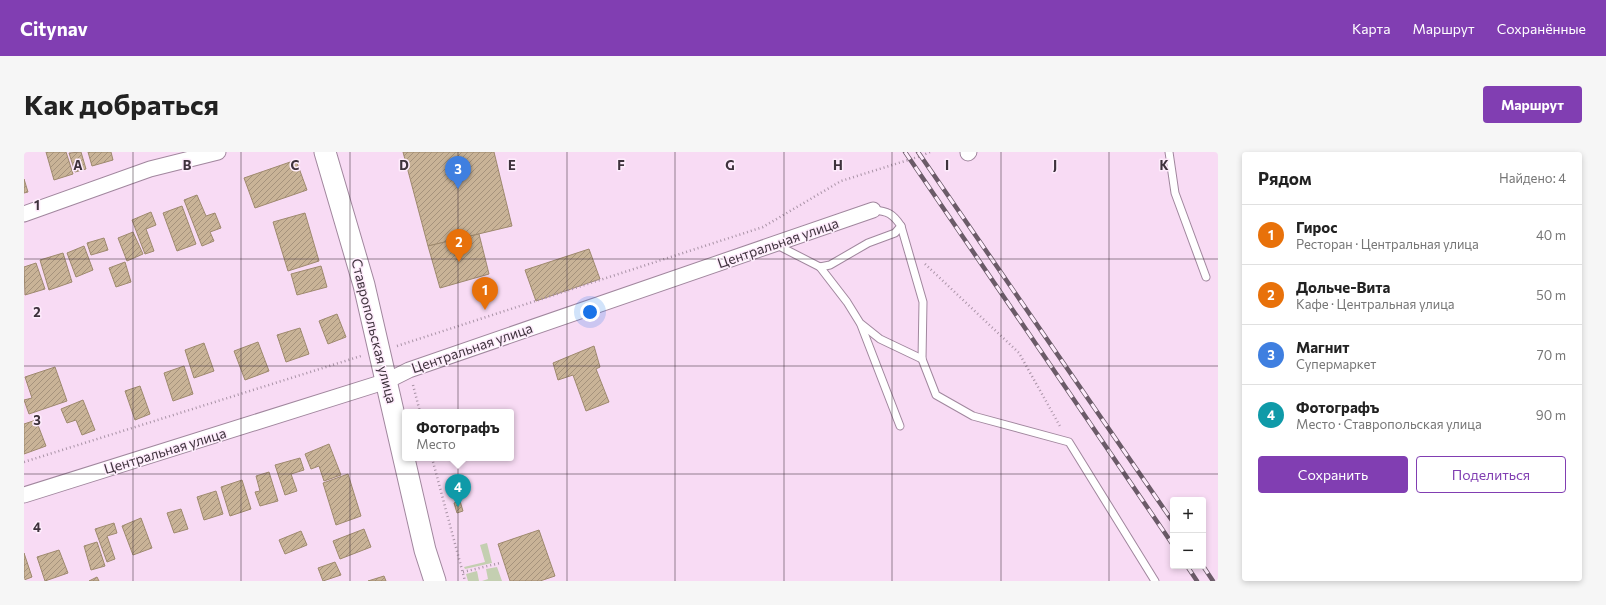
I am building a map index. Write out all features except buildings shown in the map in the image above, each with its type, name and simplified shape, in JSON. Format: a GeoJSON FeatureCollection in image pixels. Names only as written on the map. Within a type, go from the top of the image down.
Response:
{"type":"FeatureCollection","features":[{"type":"Feature","properties":{"kind":"street"},"geometry":{"type":"LineString","coordinates":[[24,214],[150,169],[218,152]]}},
{"type":"Feature","properties":{"kind":"street","name":"Ставропольская улица"},"geometry":{"type":"LineString","coordinates":[[325,152],[364,285],[402,446]]}},
{"type":"Feature","properties":{"kind":"street","name":"Центральная улица"},"geometry":{"type":"LineString","coordinates":[[24,495],[387,381],[409,370],[873,210]]}},
{"type":"Feature","properties":{"kind":"street","name":"Ставропольская улица"},"geometry":{"type":"LineString","coordinates":[[405,461],[426,550],[435,581]]}},
{"type":"Feature","properties":{"kind":"lane"},"geometry":{"type":"LineString","coordinates":[[1169,152],[1175,193],[1206,277]]}},
{"type":"Feature","properties":{"kind":"lane"},"geometry":{"type":"LineString","coordinates":[[873,210],[882,210],[894,215],[901,226],[923,302],[922,359],[936,395],[973,416],[1069,442],[1154,581]]}},
{"type":"Feature","properties":{"kind":"lane"},"geometry":{"type":"LineString","coordinates":[[820,267],[830,265],[868,243],[895,233],[901,226]]}},
{"type":"Feature","properties":{"kind":"lane"},"geometry":{"type":"LineString","coordinates":[[774,244],[820,267],[847,302],[860,323],[900,426]]}},
{"type":"Feature","properties":{"kind":"lane"},"geometry":{"type":"LineString","coordinates":[[860,323],[880,340],[922,359]]}},
{"type":"Feature","properties":{"kind":"path"},"geometry":{"type":"LineString","coordinates":[[24,462],[379,350],[397,346],[763,227],[841,180],[930,152]]}},
{"type":"Feature","properties":{"kind":"path"},"geometry":{"type":"LineString","coordinates":[[906,246],[1019,353],[1069,442]]}},
{"type":"Feature","properties":{"kind":"path"},"geometry":{"type":"LineString","coordinates":[[433,461],[465,581]]}},
{"type":"Feature","properties":{"kind":"path"},"geometry":{"type":"LineString","coordinates":[[463,572],[500,563]]}},
{"type":"Feature","properties":{"kind":"green space"},"geometry":{"type":"Polygon","coordinates":[[[487,543],[492,563],[465,569],[464,567],[485,562],[480,545],[487,543]]]}},
{"type":"Feature","properties":{"kind":"green space"},"geometry":{"type":"Polygon","coordinates":[[[497,567],[502,581],[482,581],[488,579],[486,569],[497,567]]]}},
{"type":"Feature","properties":{"kind":"green space"},"geometry":{"type":"Polygon","coordinates":[[[477,571],[479,581],[468,581],[466,574],[477,571]]]}},
{"type":"Feature","properties":{"kind":"railway"},"geometry":{"type":"LineString","coordinates":[[905,152],[1170,541]]}},
{"type":"Feature","properties":{"kind":"railway"},"geometry":{"type":"LineString","coordinates":[[918,152],[1170,518]]}},
{"type":"Feature","properties":{"kind":"railway"},"geometry":{"type":"LineString","coordinates":[[1189,569],[1197,581]]}},
{"type":"Feature","properties":{"kind":"railway"},"geometry":{"type":"LineString","coordinates":[[1205,569],[1213,581]]}},
{"type":"Feature","properties":{"kind":"place","name":"Магнит"},"geometry":{"type":"Point","coordinates":[458,189]}},
{"type":"Feature","properties":{"kind":"place","name":"Дольче-Вита"},"geometry":{"type":"Point","coordinates":[459,262]}},
{"type":"Feature","properties":{"kind":"place","name":"Гирос"},"geometry":{"type":"Point","coordinates":[485,310]}},
{"type":"Feature","properties":{"kind":"place","name":"Фотографъ"},"geometry":{"type":"Point","coordinates":[458,507]}}]}
